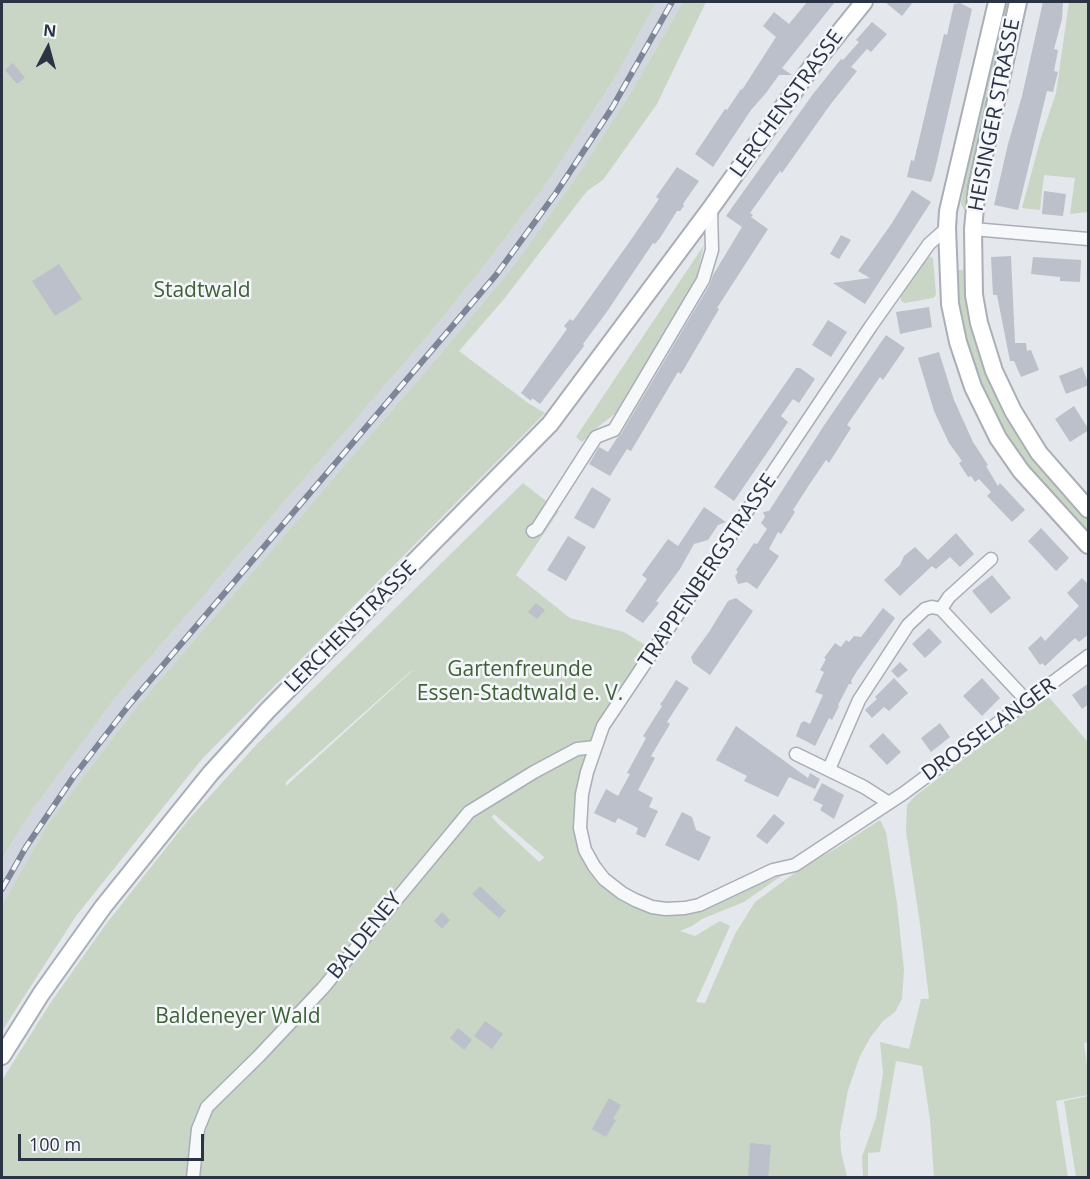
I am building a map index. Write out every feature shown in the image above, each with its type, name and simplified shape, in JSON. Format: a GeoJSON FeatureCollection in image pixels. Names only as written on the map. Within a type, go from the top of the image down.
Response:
{"type":"FeatureCollection","features":[{"type":"Feature","properties":{"kind":"main road","name":"LERCHENSTRASSE"},"geometry":{"type":"LineString","coordinates":[[2,1056],[41,994],[103,907],[210,774],[267,711],[544,431],[572,398],[813,65],[864,2]]}},
{"type":"Feature","properties":{"kind":"main road","name":"HEISINGER STRASSE"},"geometry":{"type":"LineString","coordinates":[[997,2],[948,211],[950,304],[958,342],[973,387],[998,438],[1021,471],[1089,545]]}},
{"type":"Feature","properties":{"kind":"main road","name":"HEISINGER STRASSE"},"geometry":{"type":"LineString","coordinates":[[1018,2],[977,187],[973,229],[974,295],[979,323],[994,370],[1013,411],[1039,453],[1089,509]]}},
{"type":"Feature","properties":{"kind":"main road","name":"HEISINGER STRASSE"},"geometry":{"type":"LineString","coordinates":[[947,228],[973,229]]}},
{"type":"Feature","properties":{"kind":"street"},"geometry":{"type":"LineString","coordinates":[[533,531],[537,530],[596,437],[614,430],[703,280],[712,250],[711,208]]}},
{"type":"Feature","properties":{"kind":"street","name":"TRAPPENBERGSTRASSE"},"geometry":{"type":"LineString","coordinates":[[889,803],[795,865],[773,870],[699,905],[685,908],[659,908],[644,904],[615,888],[598,872],[585,850],[581,836],[580,819],[587,772],[603,726],[871,326],[929,244],[947,228]]}},
{"type":"Feature","properties":{"kind":"street"},"geometry":{"type":"LineString","coordinates":[[973,229],[1089,239]]}},
{"type":"Feature","properties":{"kind":"street"},"geometry":{"type":"LineString","coordinates":[[941,609],[949,597],[991,559]]}},
{"type":"Feature","properties":{"kind":"street"},"geometry":{"type":"LineString","coordinates":[[829,769],[859,700],[908,625],[925,609],[932,607],[941,609],[1027,701]]}},
{"type":"Feature","properties":{"kind":"street","name":"DROSSELANGER"},"geometry":{"type":"LineString","coordinates":[[889,803],[1089,656]]}},
{"type":"Feature","properties":{"kind":"street","name":"BALDENEY"},"geometry":{"type":"LineString","coordinates":[[193,1178],[198,1129],[207,1107],[323,988],[469,812],[577,749],[595,747]]}},
{"type":"Feature","properties":{"kind":"street"},"geometry":{"type":"LineString","coordinates":[[796,754],[829,769],[889,803]]}},
{"type":"Feature","properties":{"kind":"shaded area"},"geometry":{"type":"Polygon","coordinates":[[[656,2],[683,2],[633,89],[583,167],[518,260],[448,345],[134,710],[49,822],[2,905],[2,858],[31,812],[115,698],[430,333],[484,266],[547,183],[619,71],[656,2]]]}},
{"type":"Feature","properties":{"kind":"green space","name":"Stadtwald"},"geometry":{"type":"Polygon","coordinates":[[[2,2],[656,2],[619,71],[547,183],[484,266],[430,333],[115,698],[31,812],[2,858],[2,2]]]}},
{"type":"Feature","properties":{"kind":"green space"},"geometry":{"type":"Polygon","coordinates":[[[683,2],[706,2],[657,104],[603,180],[587,191],[504,299],[459,351],[528,403],[545,413],[202,759],[76,916],[2,1031],[2,905],[49,822],[134,710],[448,345],[518,260],[583,167],[633,89],[683,2]]]}},
{"type":"Feature","properties":{"kind":"green space"},"geometry":{"type":"Polygon","coordinates":[[[1002,2],[1015,2],[967,207],[964,210],[961,204],[962,197],[1002,2]]]}},
{"type":"Feature","properties":{"kind":"green space"},"geometry":{"type":"Polygon","coordinates":[[[1069,2],[1088,2],[1088,212],[1070,214],[1075,178],[1044,175],[1040,210],[1022,208],[1056,93],[1069,2]]]}},
{"type":"Feature","properties":{"kind":"green space"},"geometry":{"type":"Polygon","coordinates":[[[704,245],[696,279],[616,413],[582,442],[576,437],[704,245]]]}},
{"type":"Feature","properties":{"kind":"green space"},"geometry":{"type":"Polygon","coordinates":[[[927,256],[933,258],[936,295],[933,298],[905,303],[901,301],[901,296],[927,256]]]}},
{"type":"Feature","properties":{"kind":"green space"},"geometry":{"type":"Polygon","coordinates":[[[964,261],[967,261],[983,353],[1088,517],[1088,538],[1051,498],[1003,434],[966,352],[952,270],[963,270],[964,261]]]}},
{"type":"Feature","properties":{"kind":"green space","name":"Baldeneyer Wald"},"geometry":{"type":"Polygon","coordinates":[[[523,483],[559,511],[516,575],[570,618],[624,632],[650,648],[590,740],[568,748],[578,751],[591,750],[581,843],[619,894],[688,911],[723,900],[784,874],[744,902],[702,919],[680,931],[695,936],[720,921],[730,926],[696,1002],[705,1003],[735,934],[755,902],[800,869],[880,820],[886,832],[904,970],[902,999],[895,1012],[883,1021],[870,1038],[860,1056],[848,1090],[840,1133],[841,1151],[847,1177],[2,1177],[2,1080],[51,1002],[106,924],[189,819],[258,743],[523,483]],[[412,671],[286,782],[286,786],[412,671]],[[494,814],[492,817],[497,823],[539,862],[544,858],[544,857],[494,814]]]}},
{"type":"Feature","properties":{"kind":"green space"},"geometry":{"type":"Polygon","coordinates":[[[1047,695],[1088,742],[1088,1042],[1084,1043],[1088,1095],[1056,1101],[1068,1177],[934,1177],[930,1120],[922,1066],[896,1061],[880,1152],[868,1153],[868,1177],[863,1177],[862,1157],[876,1118],[883,1073],[880,1042],[909,1049],[921,999],[929,999],[906,831],[907,805],[914,797],[1047,695]]]}},
{"type":"Feature","properties":{"kind":"green space"},"geometry":{"type":"Polygon","coordinates":[[[1088,1096],[1088,1177],[1076,1177],[1064,1101],[1088,1096]]]}},
{"type":"Feature","properties":{"kind":"building"},"geometry":{"type":"Polygon","coordinates":[[[807,2],[835,2],[782,68],[792,75],[779,75],[751,110],[713,167],[695,154],[725,109],[727,110],[742,90],[776,37],[763,26],[774,12],[789,24],[807,2]]]}},
{"type":"Feature","properties":{"kind":"building"},"geometry":{"type":"Polygon","coordinates":[[[885,2],[913,2],[902,16],[885,2]]]}},
{"type":"Feature","properties":{"kind":"building"},"geometry":{"type":"Polygon","coordinates":[[[1043,2],[1063,2],[1062,19],[1054,49],[1058,50],[1054,71],[1058,72],[1053,92],[1047,91],[1018,210],[994,205],[1043,2]]]}},
{"type":"Feature","properties":{"kind":"building"},"geometry":{"type":"Polygon","coordinates":[[[960,3],[972,9],[934,174],[931,182],[907,177],[911,160],[914,161],[944,34],[947,35],[954,4],[960,3]]]}},
{"type":"Feature","properties":{"kind":"building"},"geometry":{"type":"Polygon","coordinates":[[[872,22],[887,34],[871,52],[867,49],[851,67],[857,71],[750,213],[753,215],[751,217],[768,229],[717,308],[719,309],[681,374],[678,372],[631,451],[627,449],[610,476],[589,464],[599,447],[608,452],[621,434],[742,227],[726,216],[813,94],[841,59],[843,60],[859,42],[856,40],[872,22]]]}},
{"type":"Feature","properties":{"kind":"building"},"geometry":{"type":"Polygon","coordinates":[[[13,63],[25,78],[17,84],[5,70],[13,63]]]}},
{"type":"Feature","properties":{"kind":"building"},"geometry":{"type":"Polygon","coordinates":[[[677,167],[699,181],[683,204],[684,206],[677,211],[655,244],[653,243],[583,344],[584,346],[540,404],[532,398],[531,401],[521,393],[567,329],[564,326],[570,319],[573,321],[628,244],[659,199],[656,197],[677,167]]]}},
{"type":"Feature","properties":{"kind":"building"},"geometry":{"type":"Polygon","coordinates":[[[912,190],[931,202],[865,304],[833,283],[870,278],[858,271],[912,190]]]}},
{"type":"Feature","properties":{"kind":"building"},"geometry":{"type":"Polygon","coordinates":[[[1044,191],[1066,194],[1063,216],[1042,214],[1044,191]]]}},
{"type":"Feature","properties":{"kind":"building"},"geometry":{"type":"Polygon","coordinates":[[[841,235],[851,240],[839,259],[830,254],[841,235]]]}},
{"type":"Feature","properties":{"kind":"building"},"geometry":{"type":"Polygon","coordinates":[[[1011,256],[1015,343],[1026,343],[1027,351],[1031,350],[1039,370],[1021,377],[1014,361],[1010,361],[997,295],[993,295],[991,257],[1011,256]]]}},
{"type":"Feature","properties":{"kind":"building"},"geometry":{"type":"Polygon","coordinates":[[[1033,257],[1081,260],[1080,282],[1060,281],[1060,277],[1031,274],[1033,257]]]}},
{"type":"Feature","properties":{"kind":"building"},"geometry":{"type":"Polygon","coordinates":[[[59,264],[82,299],[55,316],[32,281],[59,264]]]}},
{"type":"Feature","properties":{"kind":"building"},"geometry":{"type":"Polygon","coordinates":[[[929,307],[932,327],[900,334],[896,312],[929,307]]]}},
{"type":"Feature","properties":{"kind":"building"},"geometry":{"type":"Polygon","coordinates":[[[828,320],[847,332],[831,357],[812,345],[828,320]]]}},
{"type":"Feature","properties":{"kind":"building"},"geometry":{"type":"Polygon","coordinates":[[[886,335],[905,348],[883,380],[880,377],[847,425],[851,428],[829,463],[826,460],[793,510],[795,512],[781,534],[778,532],[769,549],[779,556],[757,589],[747,582],[738,584],[735,576],[738,572],[736,570],[754,543],[757,544],[767,529],[761,523],[765,517],[763,512],[769,511],[886,335]]]}},
{"type":"Feature","properties":{"kind":"building"},"geometry":{"type":"Polygon","coordinates":[[[939,352],[954,400],[973,442],[988,465],[986,466],[998,486],[1000,483],[1025,510],[1012,522],[987,496],[991,492],[979,479],[975,482],[971,476],[968,477],[959,463],[962,461],[949,443],[934,411],[918,358],[939,352]]]}},
{"type":"Feature","properties":{"kind":"building"},"geometry":{"type":"Polygon","coordinates":[[[1082,367],[1089,385],[1066,394],[1059,376],[1082,367]]]}},
{"type":"Feature","properties":{"kind":"building"},"geometry":{"type":"Polygon","coordinates":[[[796,368],[800,368],[815,379],[799,403],[793,399],[781,416],[788,422],[734,501],[714,487],[796,368]]]}},
{"type":"Feature","properties":{"kind":"building"},"geometry":{"type":"Polygon","coordinates":[[[1074,406],[1089,430],[1070,442],[1055,419],[1074,406]]]}},
{"type":"Feature","properties":{"kind":"building"},"geometry":{"type":"Polygon","coordinates":[[[592,487],[611,499],[594,529],[574,518],[592,487]]]}},
{"type":"Feature","properties":{"kind":"building"},"geometry":{"type":"Polygon","coordinates":[[[704,507],[726,522],[718,525],[708,540],[694,544],[680,569],[656,601],[659,603],[643,623],[625,611],[647,579],[642,575],[668,539],[678,546],[704,507]]]}},
{"type":"Feature","properties":{"kind":"building"},"geometry":{"type":"Polygon","coordinates":[[[1041,528],[1069,558],[1056,571],[1028,541],[1041,528]]]}},
{"type":"Feature","properties":{"kind":"building"},"geometry":{"type":"Polygon","coordinates":[[[956,533],[974,554],[960,567],[950,557],[936,569],[932,566],[900,596],[884,580],[900,565],[904,556],[915,547],[928,560],[956,533]]]}},
{"type":"Feature","properties":{"kind":"building"},"geometry":{"type":"Polygon","coordinates":[[[568,536],[586,547],[566,581],[547,570],[568,536]]]}},
{"type":"Feature","properties":{"kind":"building"},"geometry":{"type":"Polygon","coordinates":[[[992,575],[1011,598],[991,614],[972,591],[992,575]]]}},
{"type":"Feature","properties":{"kind":"building"},"geometry":{"type":"Polygon","coordinates":[[[1082,578],[1089,585],[1089,634],[1079,642],[1075,638],[1045,666],[1042,663],[1040,665],[1028,648],[1041,636],[1045,641],[1079,606],[1067,593],[1082,578]]]}},
{"type":"Feature","properties":{"kind":"building"},"geometry":{"type":"Polygon","coordinates":[[[736,598],[753,611],[710,675],[693,663],[691,657],[728,601],[736,598]]]}},
{"type":"Feature","properties":{"kind":"building"},"geometry":{"type":"Polygon","coordinates":[[[536,603],[545,610],[537,619],[528,612],[536,603]]]}},
{"type":"Feature","properties":{"kind":"building"},"geometry":{"type":"Polygon","coordinates":[[[883,608],[895,618],[857,671],[832,720],[829,718],[815,746],[796,736],[801,723],[804,721],[810,724],[823,695],[815,692],[824,672],[820,670],[826,659],[824,658],[835,643],[841,647],[846,640],[849,642],[854,636],[861,637],[883,608]]]}},
{"type":"Feature","properties":{"kind":"building"},"geometry":{"type":"Polygon","coordinates":[[[929,628],[942,642],[925,658],[912,644],[929,628]]]}},
{"type":"Feature","properties":{"kind":"building"},"geometry":{"type":"Polygon","coordinates":[[[900,662],[908,670],[898,678],[891,671],[900,662]]]}},
{"type":"Feature","properties":{"kind":"building"},"geometry":{"type":"Polygon","coordinates":[[[894,678],[908,693],[889,711],[884,707],[872,718],[865,710],[894,678]]]}},
{"type":"Feature","properties":{"kind":"building"},"geometry":{"type":"Polygon","coordinates":[[[982,678],[1000,698],[982,716],[963,696],[982,678]]]}},
{"type":"Feature","properties":{"kind":"building"},"geometry":{"type":"Polygon","coordinates":[[[676,680],[689,688],[667,722],[670,724],[651,756],[655,758],[638,790],[653,798],[649,807],[658,811],[645,838],[636,834],[638,828],[618,818],[615,823],[594,813],[606,789],[618,796],[630,774],[627,773],[646,738],[643,736],[676,680]]]}},
{"type":"Feature","properties":{"kind":"building"},"geometry":{"type":"Polygon","coordinates":[[[1089,683],[1089,704],[1082,709],[1072,695],[1089,683]]]}},
{"type":"Feature","properties":{"kind":"building"},"geometry":{"type":"Polygon","coordinates":[[[940,723],[950,737],[931,752],[921,738],[940,723]]]}},
{"type":"Feature","properties":{"kind":"building"},"geometry":{"type":"Polygon","coordinates":[[[736,726],[808,778],[810,773],[820,779],[815,789],[789,777],[778,797],[744,781],[747,776],[716,760],[736,726]]]}},
{"type":"Feature","properties":{"kind":"building"},"geometry":{"type":"Polygon","coordinates":[[[883,733],[901,752],[887,765],[869,746],[883,733]]]}},
{"type":"Feature","properties":{"kind":"building"},"geometry":{"type":"Polygon","coordinates":[[[822,783],[844,795],[834,819],[820,810],[823,805],[813,800],[822,783]]]}},
{"type":"Feature","properties":{"kind":"building"},"geometry":{"type":"Polygon","coordinates":[[[682,812],[692,817],[696,830],[711,837],[699,861],[665,845],[682,812]]]}},
{"type":"Feature","properties":{"kind":"building"},"geometry":{"type":"Polygon","coordinates":[[[774,814],[785,823],[767,844],[756,836],[774,814]]]}},
{"type":"Feature","properties":{"kind":"building"},"geometry":{"type":"Polygon","coordinates":[[[480,886],[506,911],[499,918],[472,894],[480,886]]]}},
{"type":"Feature","properties":{"kind":"building"},"geometry":{"type":"Polygon","coordinates":[[[442,912],[450,920],[442,929],[434,921],[442,912]]]}},
{"type":"Feature","properties":{"kind":"building"},"geometry":{"type":"Polygon","coordinates":[[[485,1021],[503,1034],[492,1049],[474,1036],[485,1021]]]}},
{"type":"Feature","properties":{"kind":"building"},"geometry":{"type":"Polygon","coordinates":[[[458,1028],[472,1040],[464,1050],[450,1038],[458,1028]]]}},
{"type":"Feature","properties":{"kind":"building"},"geometry":{"type":"Polygon","coordinates":[[[609,1098],[621,1105],[613,1119],[616,1120],[606,1137],[592,1129],[609,1098]]]}},
{"type":"Feature","properties":{"kind":"building"},"geometry":{"type":"Polygon","coordinates":[[[750,1143],[771,1145],[768,1178],[748,1178],[750,1143]]]}},
{"type":"Feature","properties":{"kind":"railway"},"geometry":{"type":"LineString","coordinates":[[2,889],[26,847],[74,776],[129,705],[496,275],[556,193],[612,108],[672,2]]}},
{"type":"Feature","properties":{"kind":"park label","name":"Gartenfreunde Essen-Stadtwald e. V."},"geometry":{"type":"Point","coordinates":[520,682]}}]}
